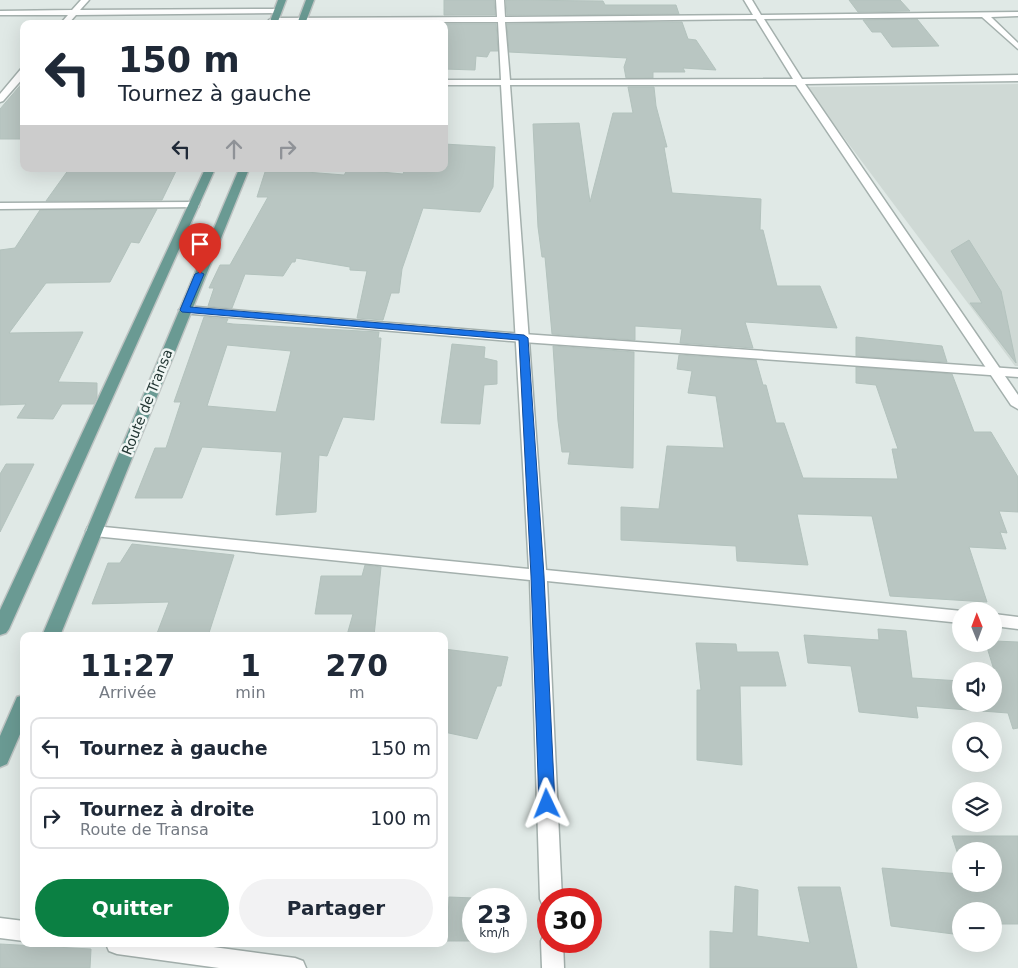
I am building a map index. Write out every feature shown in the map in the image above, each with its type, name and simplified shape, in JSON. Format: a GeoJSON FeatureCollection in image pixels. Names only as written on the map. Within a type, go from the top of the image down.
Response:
{"type":"FeatureCollection","features":[{"type":"Feature","properties":{"kind":"main road"},"geometry":{"type":"LineString","coordinates":[[274,20],[282,0]]}},
{"type":"Feature","properties":{"kind":"main road"},"geometry":{"type":"LineString","coordinates":[[303,20],[310,0]]}},
{"type":"Feature","properties":{"kind":"main road"},"geometry":{"type":"LineString","coordinates":[[0,629],[209,172]]}},
{"type":"Feature","properties":{"kind":"main road","name":"Route de Transa"},"geometry":{"type":"LineString","coordinates":[[53,632],[243,172]]}},
{"type":"Feature","properties":{"kind":"main road"},"geometry":{"type":"LineString","coordinates":[[0,759],[20,712]]}},
{"type":"Feature","properties":{"kind":"street"},"geometry":{"type":"LineString","coordinates":[[67,20],[85,0]]}},
{"type":"Feature","properties":{"kind":"street"},"geometry":{"type":"LineString","coordinates":[[500,0],[524,338],[538,576],[551,888]]}},
{"type":"Feature","properties":{"kind":"street"},"geometry":{"type":"LineString","coordinates":[[748,0],[799,82],[1018,405]]}},
{"type":"Feature","properties":{"kind":"street"},"geometry":{"type":"LineString","coordinates":[[0,13],[277,11]]}},
{"type":"Feature","properties":{"kind":"street"},"geometry":{"type":"LineString","coordinates":[[984,14],[1018,47]]}},
{"type":"Feature","properties":{"kind":"street"},"geometry":{"type":"LineString","coordinates":[[434,20],[1018,14]]}},
{"type":"Feature","properties":{"kind":"street"},"geometry":{"type":"LineString","coordinates":[[0,99],[20,76]]}},
{"type":"Feature","properties":{"kind":"street"},"geometry":{"type":"LineString","coordinates":[[448,83],[799,82],[1018,78]]}},
{"type":"Feature","properties":{"kind":"street"},"geometry":{"type":"LineString","coordinates":[[0,206],[194,205]]}},
{"type":"Feature","properties":{"kind":"street"},"geometry":{"type":"LineString","coordinates":[[185,310],[524,338],[1018,373]]}},
{"type":"Feature","properties":{"kind":"street"},"geometry":{"type":"LineString","coordinates":[[94,531],[952,616]]}},
{"type":"Feature","properties":{"kind":"street"},"geometry":{"type":"LineString","coordinates":[[1002,621],[1018,623]]}},
{"type":"Feature","properties":{"kind":"street"},"geometry":{"type":"LineString","coordinates":[[0,928],[20,930]]}},
{"type":"Feature","properties":{"kind":"street"},"geometry":{"type":"LineString","coordinates":[[138,947],[295,968]]}},
{"type":"Feature","properties":{"kind":"street"},"geometry":{"type":"LineString","coordinates":[[553,953],[554,968]]}},
{"type":"Feature","properties":{"kind":"shaded area"},"geometry":{"type":"Polygon","coordinates":[[[1018,84],[1018,366],[1015,366],[806,87],[1018,84]]]}},
{"type":"Feature","properties":{"kind":"building"},"geometry":{"type":"Polygon","coordinates":[[[444,0],[494,0],[495,15],[444,15],[444,0]]]}},
{"type":"Feature","properties":{"kind":"building"},"geometry":{"type":"Polygon","coordinates":[[[506,0],[603,1],[605,5],[676,5],[679,14],[507,15],[506,0]]]}},
{"type":"Feature","properties":{"kind":"building"},"geometry":{"type":"Polygon","coordinates":[[[849,0],[900,0],[910,11],[858,12],[849,0]]]}},
{"type":"Feature","properties":{"kind":"building"},"geometry":{"type":"Polygon","coordinates":[[[917,19],[939,46],[892,47],[881,32],[872,32],[863,20],[917,19]]]}},
{"type":"Feature","properties":{"kind":"building"},"geometry":{"type":"Polygon","coordinates":[[[682,22],[688,39],[696,40],[716,70],[683,68],[685,72],[653,72],[653,78],[626,78],[624,67],[627,58],[509,52],[507,24],[682,22]]]}},
{"type":"Feature","properties":{"kind":"building"},"geometry":{"type":"Polygon","coordinates":[[[448,24],[496,24],[498,51],[490,51],[487,57],[476,56],[475,70],[448,69],[448,24]]]}},
{"type":"Feature","properties":{"kind":"building"},"geometry":{"type":"Polygon","coordinates":[[[20,86],[20,139],[0,139],[0,109],[20,86]]]}},
{"type":"Feature","properties":{"kind":"building"},"geometry":{"type":"Polygon","coordinates":[[[628,87],[654,87],[656,106],[667,147],[664,147],[672,193],[761,199],[760,230],[763,230],[777,286],[820,286],[837,328],[745,322],[753,348],[680,343],[682,329],[635,326],[635,340],[552,334],[545,257],[542,257],[538,227],[533,124],[579,123],[590,202],[613,113],[633,113],[628,87]]]}},
{"type":"Feature","properties":{"kind":"building"},"geometry":{"type":"Polygon","coordinates":[[[448,144],[495,147],[493,187],[480,212],[423,208],[402,269],[399,293],[391,293],[383,320],[357,318],[367,271],[350,270],[350,267],[296,258],[295,262],[292,262],[283,276],[245,274],[232,308],[208,306],[214,288],[209,288],[220,265],[230,265],[268,197],[257,197],[265,172],[306,172],[344,175],[346,172],[403,174],[404,172],[448,172],[448,144]]]}},
{"type":"Feature","properties":{"kind":"building"},"geometry":{"type":"Polygon","coordinates":[[[67,172],[176,172],[162,200],[46,201],[67,172]]]}},
{"type":"Feature","properties":{"kind":"building"},"geometry":{"type":"Polygon","coordinates":[[[157,209],[139,243],[131,242],[110,282],[46,283],[9,333],[83,332],[58,382],[97,383],[97,397],[94,404],[62,404],[53,419],[17,418],[26,404],[0,405],[0,250],[15,248],[40,210],[157,209]]]}},
{"type":"Feature","properties":{"kind":"building"},"geometry":{"type":"Polygon","coordinates":[[[969,240],[1001,291],[1016,363],[970,303],[982,303],[951,251],[969,240]]]}},
{"type":"Feature","properties":{"kind":"building"},"geometry":{"type":"Polygon","coordinates":[[[204,317],[228,319],[226,323],[233,324],[379,332],[378,338],[381,338],[374,420],[343,417],[327,456],[319,455],[316,512],[276,515],[282,452],[202,447],[182,498],[135,498],[155,448],[166,448],[181,402],[174,402],[204,317]],[[227,345],[207,406],[276,412],[291,351],[227,345]]]}},
{"type":"Feature","properties":{"kind":"building"},"geometry":{"type":"Polygon","coordinates":[[[856,337],[942,346],[947,362],[856,356],[856,337]]]}},
{"type":"Feature","properties":{"kind":"building"},"geometry":{"type":"Polygon","coordinates":[[[452,344],[485,347],[484,358],[497,361],[497,384],[484,385],[480,424],[441,423],[452,344]]]}},
{"type":"Feature","properties":{"kind":"building"},"geometry":{"type":"Polygon","coordinates":[[[553,346],[634,352],[633,468],[568,464],[570,452],[562,452],[558,421],[553,346]]]}},
{"type":"Feature","properties":{"kind":"building"},"geometry":{"type":"Polygon","coordinates":[[[679,355],[756,360],[763,385],[766,385],[776,423],[784,423],[803,478],[898,479],[892,449],[898,449],[876,385],[856,383],[856,367],[952,374],[974,432],[991,432],[1018,477],[1018,512],[999,511],[1007,533],[1000,532],[1006,549],[969,547],[987,602],[890,596],[872,516],[797,514],[808,565],[737,561],[736,546],[621,540],[621,507],[659,509],[667,446],[724,448],[716,396],[688,393],[692,371],[677,369],[679,355]]]}},
{"type":"Feature","properties":{"kind":"building"},"geometry":{"type":"Polygon","coordinates":[[[6,464],[34,464],[0,532],[0,474],[6,464]]]}},
{"type":"Feature","properties":{"kind":"building"},"geometry":{"type":"Polygon","coordinates":[[[132,544],[234,555],[209,632],[158,632],[169,602],[92,604],[108,563],[120,563],[132,544]]]}},
{"type":"Feature","properties":{"kind":"building"},"geometry":{"type":"Polygon","coordinates":[[[365,565],[381,567],[374,632],[348,632],[353,614],[315,614],[321,576],[362,576],[365,565]]]}},
{"type":"Feature","properties":{"kind":"building"},"geometry":{"type":"Polygon","coordinates":[[[878,629],[906,631],[912,678],[952,680],[952,709],[916,706],[918,718],[859,712],[851,666],[808,663],[804,635],[879,640],[878,629]]]}},
{"type":"Feature","properties":{"kind":"building"},"geometry":{"type":"Polygon","coordinates":[[[1002,641],[1018,642],[1018,728],[1013,729],[1008,713],[995,712],[1002,712],[1002,662],[992,662],[988,652],[1002,652],[1002,641]]]}},
{"type":"Feature","properties":{"kind":"building"},"geometry":{"type":"Polygon","coordinates":[[[696,643],[736,644],[737,652],[778,652],[786,686],[740,686],[742,765],[697,760],[697,690],[701,690],[696,643]]]}},
{"type":"Feature","properties":{"kind":"building"},"geometry":{"type":"Polygon","coordinates":[[[448,650],[508,657],[501,686],[497,686],[477,739],[448,733],[448,650]]]}},
{"type":"Feature","properties":{"kind":"building"},"geometry":{"type":"Polygon","coordinates":[[[952,836],[1018,836],[1018,924],[1002,924],[1002,902],[952,902],[952,934],[891,926],[882,868],[952,873],[952,892],[1002,892],[1002,842],[954,842],[952,836]]]}},
{"type":"Feature","properties":{"kind":"building"},"geometry":{"type":"Polygon","coordinates":[[[735,886],[758,890],[757,936],[810,943],[798,887],[840,887],[857,968],[710,968],[710,931],[733,933],[735,886]]]}},
{"type":"Feature","properties":{"kind":"building"},"geometry":{"type":"Polygon","coordinates":[[[449,897],[462,898],[462,941],[448,941],[449,897]]]}},
{"type":"Feature","properties":{"kind":"building"},"geometry":{"type":"Polygon","coordinates":[[[0,944],[20,945],[20,947],[91,949],[90,968],[0,968],[0,944]]]}},
{"type":"Feature","properties":{"kind":"route"},"geometry":{"type":"LineString","coordinates":[[200,274],[185,310],[524,338],[538,576],[547,804]]}}]}
